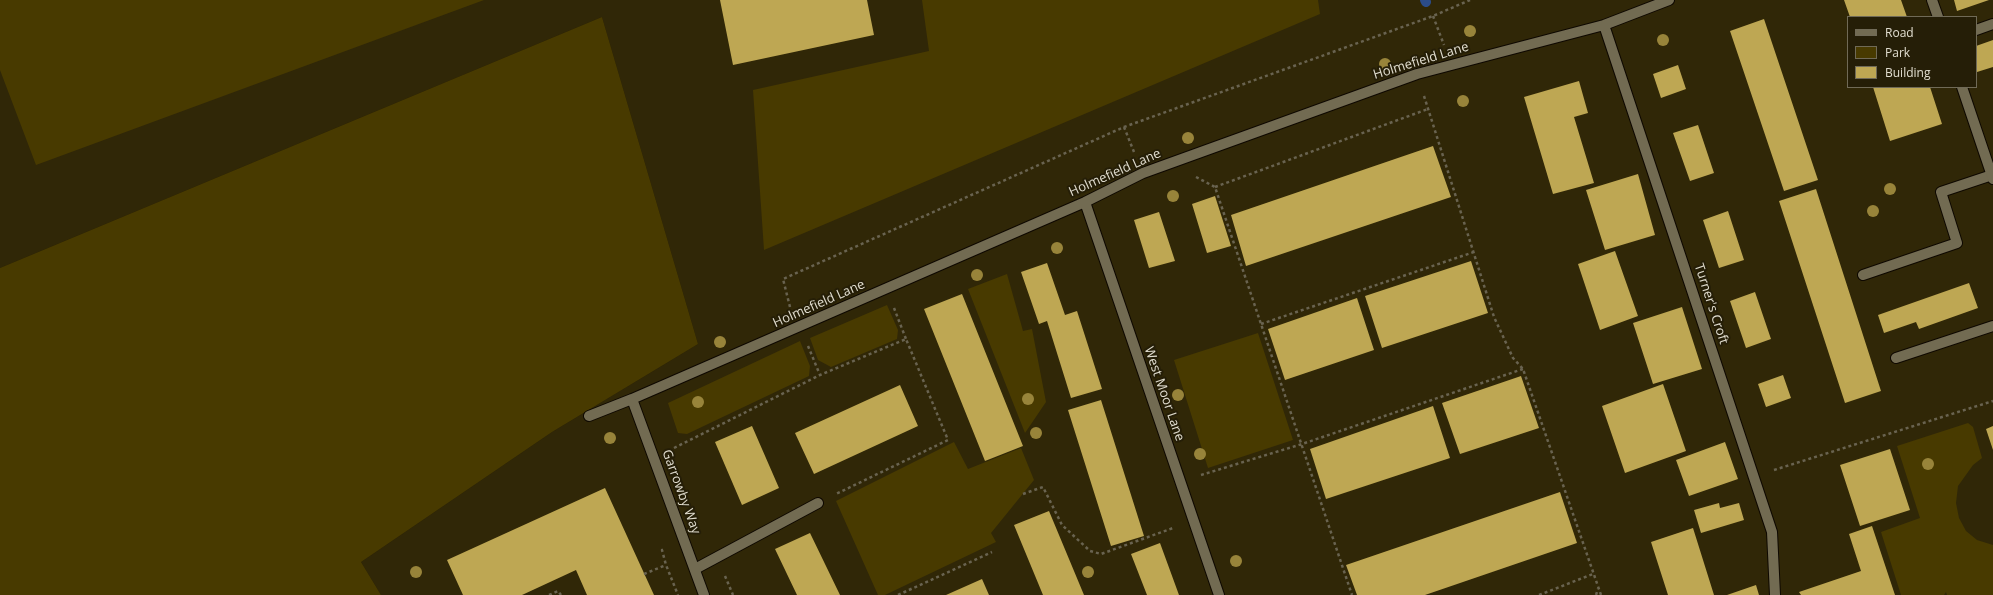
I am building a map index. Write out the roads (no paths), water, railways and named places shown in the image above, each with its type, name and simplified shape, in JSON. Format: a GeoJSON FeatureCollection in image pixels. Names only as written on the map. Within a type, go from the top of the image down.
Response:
{"type":"FeatureCollection","features":[{"type":"Feature","properties":{"kind":"street","name":"Holmefield Lane"},"geometry":{"type":"LineString","coordinates":[[589,416],[632,399],[1085,202],[1143,173],[1417,74],[1450,64],[1604,25],[1669,0]]}},
{"type":"Feature","properties":{"kind":"street"},"geometry":{"type":"LineString","coordinates":[[1932,0],[1938,16]]}},
{"type":"Feature","properties":{"kind":"street"},"geometry":{"type":"LineString","coordinates":[[1977,30],[1993,24]]}},
{"type":"Feature","properties":{"kind":"street","name":"Turner's Croft"},"geometry":{"type":"LineString","coordinates":[[1604,25],[1772,532],[1775,595]]}},
{"type":"Feature","properties":{"kind":"street"},"geometry":{"type":"LineString","coordinates":[[1863,275],[1957,243],[1941,192],[1992,177],[1962,88]]}},
{"type":"Feature","properties":{"kind":"street","name":"West Moor Lane"},"geometry":{"type":"LineString","coordinates":[[1085,202],[1219,595]]}},
{"type":"Feature","properties":{"kind":"street"},"geometry":{"type":"LineString","coordinates":[[1896,358],[1993,326]]}},
{"type":"Feature","properties":{"kind":"street","name":"Garrowby Way"},"geometry":{"type":"LineString","coordinates":[[632,399],[704,595]]}},
{"type":"Feature","properties":{"kind":"street"},"geometry":{"type":"LineString","coordinates":[[695,569],[818,503]]}}]}
